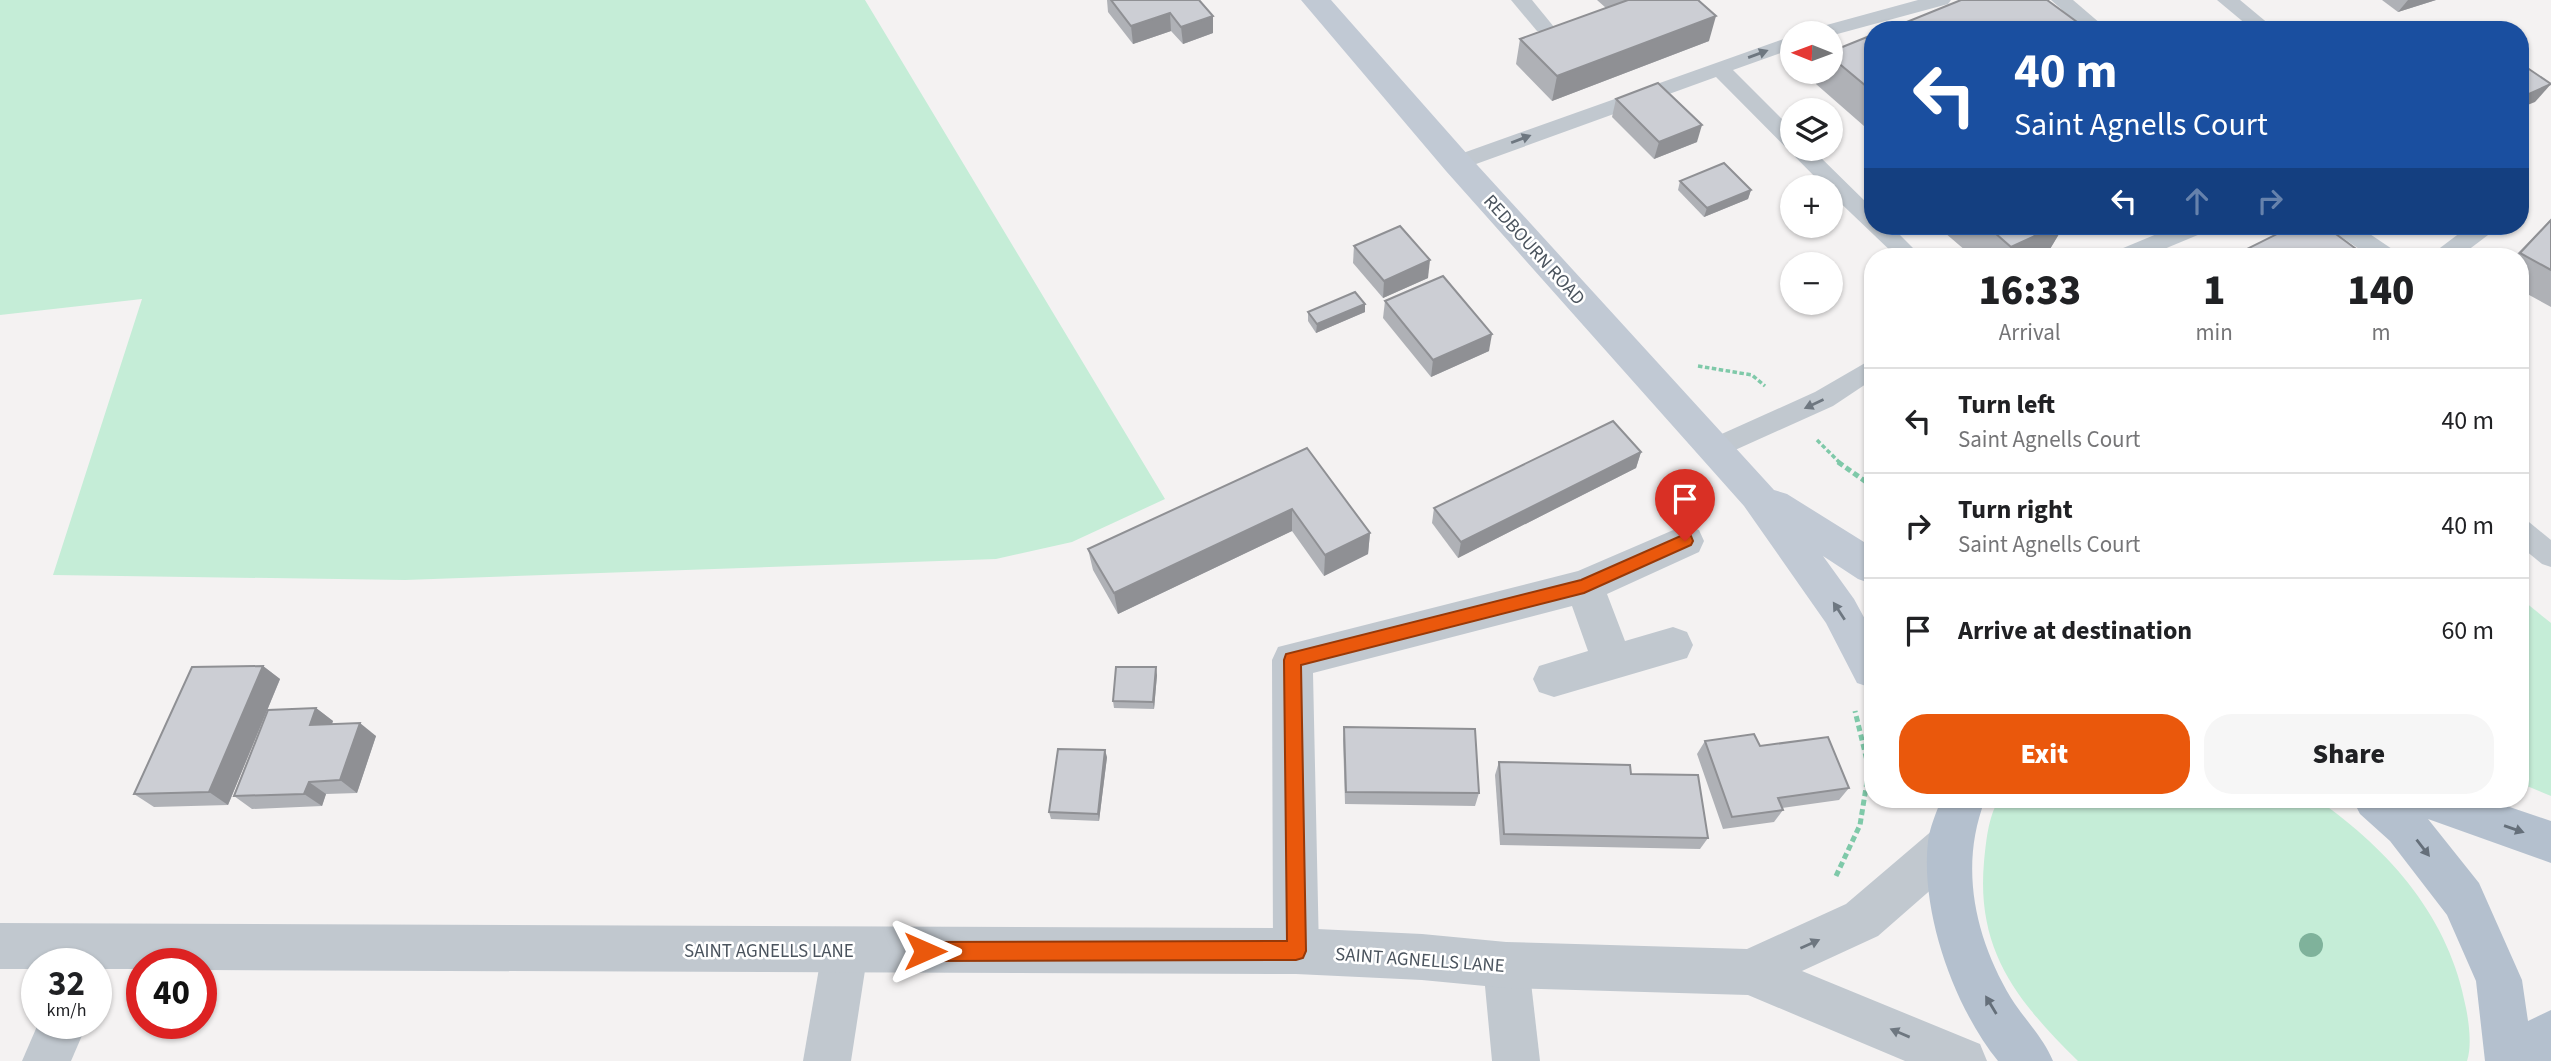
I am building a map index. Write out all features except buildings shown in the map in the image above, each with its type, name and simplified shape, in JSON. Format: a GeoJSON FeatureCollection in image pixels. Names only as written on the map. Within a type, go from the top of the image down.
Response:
{"type":"FeatureCollection","features":[{"type":"Feature","properties":{"kind":"main road","name":"REDBOURN ROAD"},"geometry":{"type":"LineString","coordinates":[[1315,0],[1457,163],[1757,495],[1840,611],[1862,684]]}},
{"type":"Feature","properties":{"kind":"main road","name":"REDBOURN ROAD"},"geometry":{"type":"LineString","coordinates":[[1757,495],[1864,562]]}},
{"type":"Feature","properties":{"kind":"main road"},"geometry":{"type":"LineString","coordinates":[[2385,808],[2406,826],[2463,899],[2499,980],[2509,1061],[2551,1034]]}},
{"type":"Feature","properties":{"kind":"main road"},"geometry":{"type":"LineString","coordinates":[[2454,808],[2551,842]]}},
{"type":"Feature","properties":{"kind":"main road"},"geometry":{"type":"LineString","coordinates":[[1951,818],[1953,908],[1975,978],[2016,1047],[2029,1061]]}},
{"type":"Feature","properties":{"kind":"street"},"geometry":{"type":"LineString","coordinates":[[1296,951],[1292,660],[1584,586],[1685,541]]}},
{"type":"Feature","properties":{"kind":"street"},"geometry":{"type":"LineString","coordinates":[[1584,586],[1613,662]]}},
{"type":"Feature","properties":{"kind":"street"},"geometry":{"type":"LineString","coordinates":[[1554,679],[1673,645]]}},
{"type":"Feature","properties":{"kind":"street","name":"SAINT AGNELLS LANE"},"geometry":{"type":"LineString","coordinates":[[1748,972],[1862,920],[1951,818]]}},
{"type":"Feature","properties":{"kind":"street","name":"SAINT AGNELLS LANE"},"geometry":{"type":"LineString","coordinates":[[0,946],[21,948]]}},
{"type":"Feature","properties":{"kind":"street"},"geometry":{"type":"LineString","coordinates":[[827,1061],[845,951]]}},
{"type":"Feature","properties":{"kind":"street","name":"SAINT AGNELLS LANE"},"geometry":{"type":"LineString","coordinates":[[112,956],[1296,951],[1422,957],[1506,965],[1748,972],[1963,1061]]}},
{"type":"Feature","properties":{"kind":"street"},"geometry":{"type":"LineString","coordinates":[[1506,965],[1516,1061]]}},
{"type":"Feature","properties":{"kind":"street"},"geometry":{"type":"LineString","coordinates":[[46,1061],[56,1039]]}},
{"type":"Feature","properties":{"kind":"lane"},"geometry":{"type":"LineString","coordinates":[[1521,0],[1544,27]]}},
{"type":"Feature","properties":{"kind":"lane"},"geometry":{"type":"LineString","coordinates":[[1843,27],[1941,0]]}},
{"type":"Feature","properties":{"kind":"lane"},"geometry":{"type":"LineString","coordinates":[[2061,0],[2087,21]]}},
{"type":"Feature","properties":{"kind":"lane"},"geometry":{"type":"LineString","coordinates":[[2227,0],[2254,21]]}},
{"type":"Feature","properties":{"kind":"lane"},"geometry":{"type":"LineString","coordinates":[[1457,163],[1780,46]]}},
{"type":"Feature","properties":{"kind":"lane"},"geometry":{"type":"LineString","coordinates":[[1719,68],[1780,130]]}},
{"type":"Feature","properties":{"kind":"lane"},"geometry":{"type":"LineString","coordinates":[[1811,161],[1864,213]]}},
{"type":"Feature","properties":{"kind":"lane"},"geometry":{"type":"LineString","coordinates":[[1887,235],[1901,248]]}},
{"type":"Feature","properties":{"kind":"lane"},"geometry":{"type":"LineString","coordinates":[[2145,248],[2176,235]]}},
{"type":"Feature","properties":{"kind":"lane"},"geometry":{"type":"LineString","coordinates":[[2356,235],[2374,248]]}},
{"type":"Feature","properties":{"kind":"lane"},"geometry":{"type":"LineString","coordinates":[[2456,248],[2472,235]]}},
{"type":"Feature","properties":{"kind":"lane"},"geometry":{"type":"LineString","coordinates":[[1715,448],[1824,399],[1864,373]]}},
{"type":"Feature","properties":{"kind":"lane"},"geometry":{"type":"LineString","coordinates":[[2529,538],[2551,556]]}},
{"type":"Feature","properties":{"kind":"path"},"geometry":{"type":"LineString","coordinates":[[1811,432],[1834,459],[1864,480]]}},
{"type":"Feature","properties":{"kind":"path"},"geometry":{"type":"LineString","coordinates":[[1862,684],[1864,708]]}},
{"type":"Feature","properties":{"kind":"path"},"geometry":{"type":"LineString","coordinates":[[1832,886],[1860,825],[1864,800]]}},
{"type":"Feature","properties":{"kind":"green space"},"geometry":{"type":"Polygon","coordinates":[[[0,0],[865,0],[1165,499],[1072,542],[996,559],[405,580],[53,575],[142,299],[0,315],[0,0]]]}},
{"type":"Feature","properties":{"kind":"green space"},"geometry":{"type":"Polygon","coordinates":[[[2529,605],[2551,623],[2551,796],[2529,787],[2529,605]]]}},
{"type":"Feature","properties":{"kind":"green space"},"geometry":{"type":"Polygon","coordinates":[[[1994,808],[2329,808],[2393,865],[2431,917],[2458,976],[2466,1008],[2469,1027],[2467,1061],[2078,1061],[2020,996],[1994,949],[1983,894],[1984,862],[1994,808]]]}},
{"type":"Feature","properties":{"kind":"route"},"geometry":{"type":"LineString","coordinates":[[925,951],[1296,951],[1292,660],[1584,586],[1685,541]]}}]}
